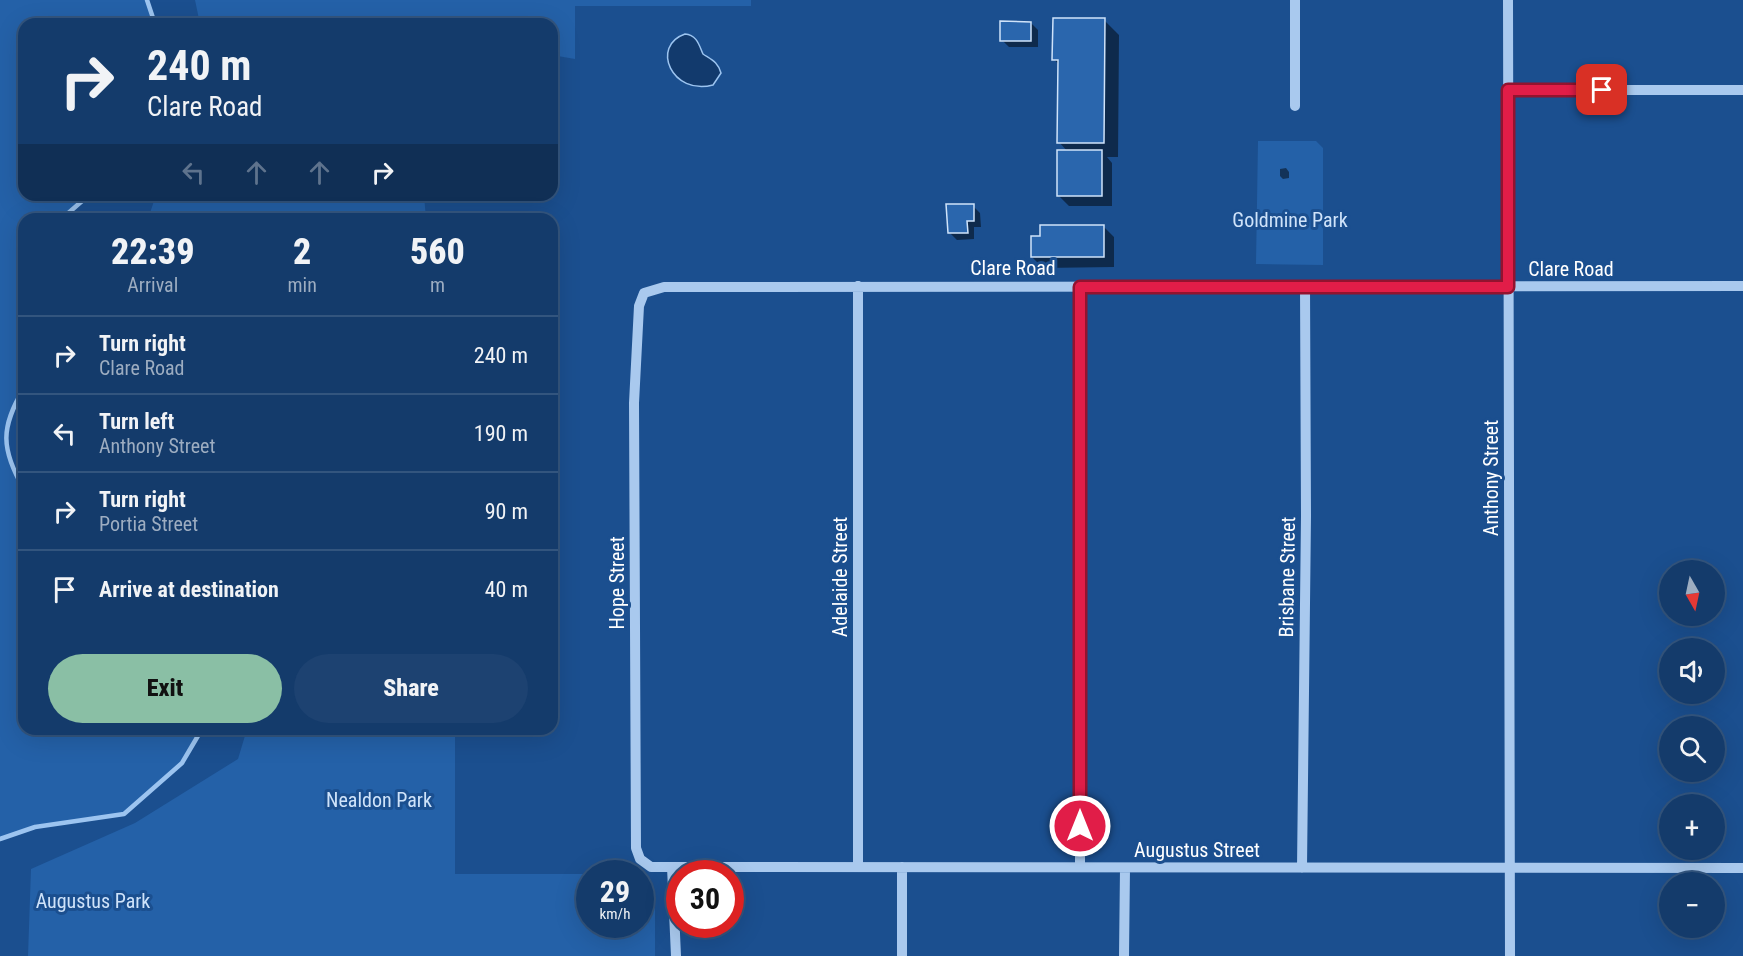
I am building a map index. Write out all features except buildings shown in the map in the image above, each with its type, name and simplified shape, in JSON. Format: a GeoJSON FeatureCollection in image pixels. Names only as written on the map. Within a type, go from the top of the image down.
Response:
{"type":"FeatureCollection","features":[{"type":"Feature","properties":{"kind":"street"},"geometry":{"type":"LineString","coordinates":[[1295,0],[1295,106]]}},
{"type":"Feature","properties":{"kind":"street","name":"Anthony Street"},"geometry":{"type":"LineString","coordinates":[[1508,0],[1510,956]]}},
{"type":"Feature","properties":{"kind":"street"},"geometry":{"type":"LineString","coordinates":[[1508,90],[1743,90]]}},
{"type":"Feature","properties":{"kind":"street","name":"Clare Road"},"geometry":{"type":"LineString","coordinates":[[644,293],[664,286],[1743,286]]}},
{"type":"Feature","properties":{"kind":"street","name":"Adelaide Street"},"geometry":{"type":"LineString","coordinates":[[858,286],[858,867]]}},
{"type":"Feature","properties":{"kind":"street","name":"Brisbane Street"},"geometry":{"type":"LineString","coordinates":[[1302,868],[1306,516],[1305,286]]}},
{"type":"Feature","properties":{"kind":"street"},"geometry":{"type":"LineString","coordinates":[[1080,287],[1080,867]]}},
{"type":"Feature","properties":{"kind":"street","name":"Hope Street"},"geometry":{"type":"LineString","coordinates":[[641,860],[636,848],[634,403],[639,306],[644,293]]}},
{"type":"Feature","properties":{"kind":"street","name":"Augustus Street"},"geometry":{"type":"LineString","coordinates":[[744,867],[1743,868]]}},
{"type":"Feature","properties":{"kind":"street"},"geometry":{"type":"LineString","coordinates":[[902,867],[902,956]]}},
{"type":"Feature","properties":{"kind":"street"},"geometry":{"type":"LineString","coordinates":[[1124,956],[1125,868]]}},
{"type":"Feature","properties":{"kind":"street"},"geometry":{"type":"LineString","coordinates":[[675,938],[676,956]]}},
{"type":"Feature","properties":{"kind":"green space"},"geometry":{"type":"Polygon","coordinates":[[[0,0],[147,0],[153,18],[18,18],[18,201],[82,201],[68,213],[18,213],[18,398],[7,427],[6,438],[11,462],[18,479],[18,735],[198,735],[182,763],[124,814],[35,827],[0,839],[0,0]]]}},
{"type":"Feature","properties":{"kind":"green space"},"geometry":{"type":"Polygon","coordinates":[[[195,0],[751,0],[751,6],[575,6],[575,59],[558,56],[558,18],[199,18],[195,0]]]}},
{"type":"Feature","properties":{"kind":"green space","name":"Goldmine Park"},"geometry":{"type":"Polygon","coordinates":[[[1258,141],[1316,141],[1323,148],[1323,265],[1256,264],[1258,141]]]}},
{"type":"Feature","properties":{"kind":"green space"},"geometry":{"type":"Polygon","coordinates":[[[154,201],[424,201],[426,213],[150,213],[154,201]]]}},
{"type":"Feature","properties":{"kind":"green space"},"geometry":{"type":"Polygon","coordinates":[[[245,735],[455,735],[455,874],[576,874],[576,938],[654,938],[654,891],[655,956],[28,956],[31,869],[135,823],[238,759],[245,735]]]}},
{"type":"Feature","properties":{"kind":"shaded area"},"geometry":{"type":"Polygon","coordinates":[[[685,34],[695,38],[703,54],[718,66],[721,73],[713,85],[699,86],[686,83],[670,68],[669,49],[674,40],[685,34]]]}},
{"type":"Feature","properties":{"kind":"waterway"},"geometry":{"type":"LineString","coordinates":[[147,0],[153,18]]}},
{"type":"Feature","properties":{"kind":"waterway"},"geometry":{"type":"LineString","coordinates":[[68,213],[82,201]]}},
{"type":"Feature","properties":{"kind":"waterway"},"geometry":{"type":"LineString","coordinates":[[18,398],[7,427],[6,438],[11,462],[18,479]]}},
{"type":"Feature","properties":{"kind":"waterway"},"geometry":{"type":"LineString","coordinates":[[0,839],[35,827],[124,814],[182,763],[198,735]]}},
{"type":"Feature","properties":{"kind":"route"},"geometry":{"type":"LineString","coordinates":[[1080,826],[1080,287],[1508,287],[1508,90],[1602,90]]}},
{"type":"Feature","properties":{"kind":"park label","name":"Nealdon Park"},"geometry":{"type":"Point","coordinates":[379,800]}},
{"type":"Feature","properties":{"kind":"park label","name":"Augustus Park"},"geometry":{"type":"Point","coordinates":[93,901]}}]}
